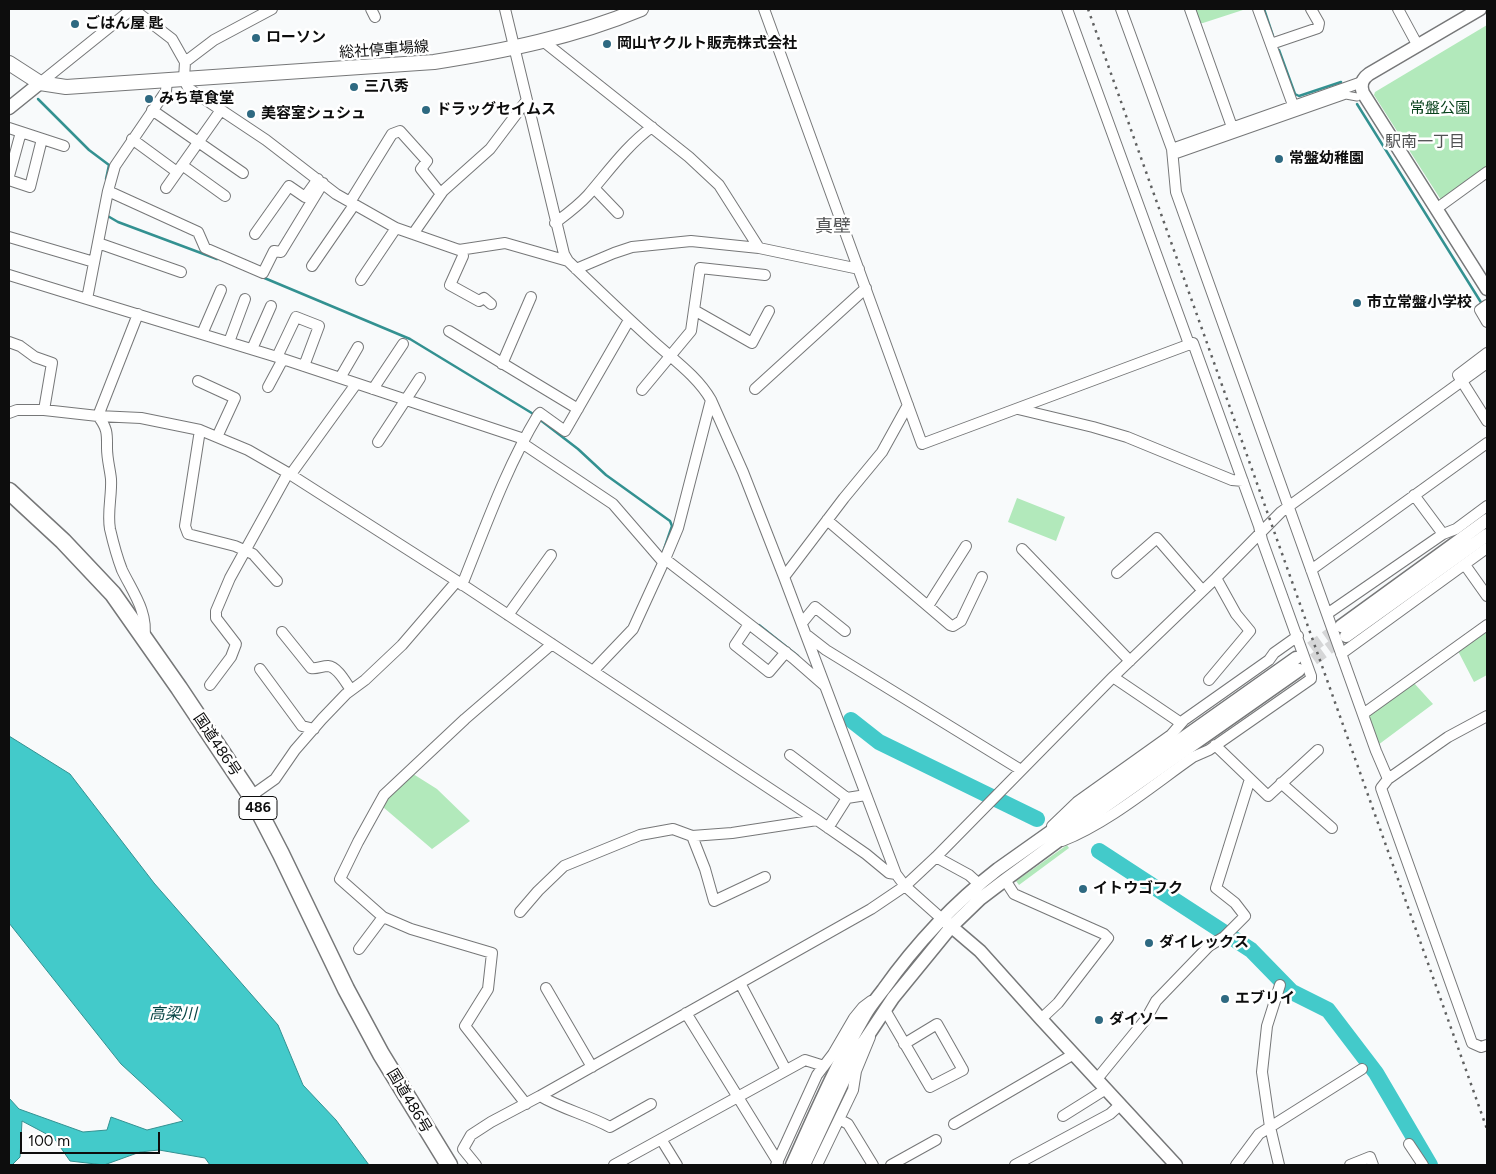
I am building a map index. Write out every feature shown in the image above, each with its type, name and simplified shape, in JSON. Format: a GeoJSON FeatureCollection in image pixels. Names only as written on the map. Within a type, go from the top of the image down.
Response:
{"type":"FeatureCollection","features":[{"type":"Feature","properties":{"kind":"highway","name":"国道486号"},"geometry":{"type":"LineString","coordinates":[[9,491],[63,540],[113,594],[251,796],[282,854],[354,1005],[381,1054],[449,1165]]}},
{"type":"Feature","properties":{"kind":"main road","name":"総社停車場線"},"geometry":{"type":"LineString","coordinates":[[9,63],[40,83],[66,87],[434,62],[544,42],[640,9]]}},
{"type":"Feature","properties":{"kind":"street"},"geometry":{"type":"LineString","coordinates":[[9,108],[133,9],[172,39],[185,62],[184,78],[188,88],[266,140],[336,194],[396,228],[459,250],[505,243],[568,260]]}},
{"type":"Feature","properties":{"kind":"street"},"geometry":{"type":"LineString","coordinates":[[185,62],[214,40],[272,9]]}},
{"type":"Feature","properties":{"kind":"street"},"geometry":{"type":"LineString","coordinates":[[505,9],[564,254],[576,269],[706,391],[711,400],[743,472],[784,576],[896,874],[905,886],[980,950],[1176,1165]]}},
{"type":"Feature","properties":{"kind":"street"},"geometry":{"type":"LineString","coordinates":[[764,9],[922,444],[1193,343],[1312,676],[1215,746],[1193,757],[1077,836],[1049,840]]}},
{"type":"Feature","properties":{"kind":"street"},"geometry":{"type":"LineString","coordinates":[[1067,9],[1190,344]]}},
{"type":"Feature","properties":{"kind":"street"},"geometry":{"type":"LineString","coordinates":[[1121,9],[1175,151],[1176,192],[1341,654],[1388,779]]}},
{"type":"Feature","properties":{"kind":"street"},"geometry":{"type":"LineString","coordinates":[[1190,9],[1232,128]]}},
{"type":"Feature","properties":{"kind":"street"},"geometry":{"type":"LineString","coordinates":[[1258,9],[1293,105]]}},
{"type":"Feature","properties":{"kind":"street"},"geometry":{"type":"LineString","coordinates":[[1271,44],[1318,28],[1319,23],[1312,9]]}},
{"type":"Feature","properties":{"kind":"street"},"geometry":{"type":"LineString","coordinates":[[1398,9],[1418,46]]}},
{"type":"Feature","properties":{"kind":"street"},"geometry":{"type":"LineString","coordinates":[[1175,151],[1293,105],[1362,82],[1369,74],[1480,9]]}},
{"type":"Feature","properties":{"kind":"street"},"geometry":{"type":"LineString","coordinates":[[544,42],[652,127],[719,186],[760,248]]}},
{"type":"Feature","properties":{"kind":"street"},"geometry":{"type":"LineString","coordinates":[[87,299],[108,191],[115,166],[166,91],[167,80]]}},
{"type":"Feature","properties":{"kind":"street"},"geometry":{"type":"LineString","coordinates":[[1362,82],[1361,88],[1363,93],[1436,209],[1483,274],[1487,289]]}},
{"type":"Feature","properties":{"kind":"street"},"geometry":{"type":"LineString","coordinates":[[1175,151],[1346,95],[1357,97]]}},
{"type":"Feature","properties":{"kind":"street"},"geometry":{"type":"LineString","coordinates":[[413,234],[441,194],[490,149],[527,100]]}},
{"type":"Feature","properties":{"kind":"street"},"geometry":{"type":"LineString","coordinates":[[152,110],[243,173]]}},
{"type":"Feature","properties":{"kind":"street"},"geometry":{"type":"LineString","coordinates":[[166,188],[222,110]]}},
{"type":"Feature","properties":{"kind":"street"},"geometry":{"type":"LineString","coordinates":[[555,223],[573,209],[594,188],[614,163],[652,127]]}},
{"type":"Feature","properties":{"kind":"street"},"geometry":{"type":"LineString","coordinates":[[9,128],[64,146]]}},
{"type":"Feature","properties":{"kind":"street"},"geometry":{"type":"LineString","coordinates":[[312,266],[352,203],[392,134],[400,131],[428,161],[421,169],[441,194]]}},
{"type":"Feature","properties":{"kind":"street"},"geometry":{"type":"LineString","coordinates":[[9,176],[21,132]]}},
{"type":"Feature","properties":{"kind":"street"},"geometry":{"type":"LineString","coordinates":[[9,180],[30,187],[42,139]]}},
{"type":"Feature","properties":{"kind":"street"},"geometry":{"type":"LineString","coordinates":[[132,140],[225,196]]}},
{"type":"Feature","properties":{"kind":"street"},"geometry":{"type":"LineString","coordinates":[[1436,209],[1487,172]]}},
{"type":"Feature","properties":{"kind":"street"},"geometry":{"type":"LineString","coordinates":[[108,191],[198,232],[205,248],[263,273],[274,251],[281,252],[320,181]]}},
{"type":"Feature","properties":{"kind":"street"},"geometry":{"type":"LineString","coordinates":[[256,234],[289,186],[306,197],[320,181]]}},
{"type":"Feature","properties":{"kind":"street"},"geometry":{"type":"LineString","coordinates":[[594,188],[618,213]]}},
{"type":"Feature","properties":{"kind":"street"},"geometry":{"type":"LineString","coordinates":[[361,280],[396,228]]}},
{"type":"Feature","properties":{"kind":"street"},"geometry":{"type":"LineString","coordinates":[[9,237],[94,262]]}},
{"type":"Feature","properties":{"kind":"street"},"geometry":{"type":"LineString","coordinates":[[576,269],[632,247],[691,241],[760,248],[859,269]]}},
{"type":"Feature","properties":{"kind":"street"},"geometry":{"type":"LineString","coordinates":[[98,243],[181,272]]}},
{"type":"Feature","properties":{"kind":"street"},"geometry":{"type":"LineString","coordinates":[[462,250],[464,256],[450,285],[480,301],[484,298],[492,304]]}},
{"type":"Feature","properties":{"kind":"street"},"geometry":{"type":"LineString","coordinates":[[642,390],[691,331],[700,268],[765,275]]}},
{"type":"Feature","properties":{"kind":"street"},"geometry":{"type":"LineString","coordinates":[[9,275],[280,358],[523,441],[613,504],[665,561],[786,652],[826,686]]}},
{"type":"Feature","properties":{"kind":"street"},"geometry":{"type":"LineString","coordinates":[[756,390],[866,288]]}},
{"type":"Feature","properties":{"kind":"street"},"geometry":{"type":"LineString","coordinates":[[202,334],[220,290]]}},
{"type":"Feature","properties":{"kind":"street"},"geometry":{"type":"LineString","coordinates":[[502,364],[531,297]]}},
{"type":"Feature","properties":{"kind":"street"},"geometry":{"type":"LineString","coordinates":[[229,342],[246,299]]}},
{"type":"Feature","properties":{"kind":"street"},"geometry":{"type":"LineString","coordinates":[[252,349],[271,306]]}},
{"type":"Feature","properties":{"kind":"street"},"geometry":{"type":"LineString","coordinates":[[1485,306],[1480,310],[1487,322]]}},
{"type":"Feature","properties":{"kind":"street"},"geometry":{"type":"LineString","coordinates":[[694,310],[752,343],[769,311]]}},
{"type":"Feature","properties":{"kind":"street"},"geometry":{"type":"LineString","coordinates":[[98,416],[138,314]]}},
{"type":"Feature","properties":{"kind":"street"},"geometry":{"type":"LineString","coordinates":[[268,387],[296,317],[319,326],[304,366]]}},
{"type":"Feature","properties":{"kind":"street"},"geometry":{"type":"LineString","coordinates":[[251,796],[275,779],[295,750],[314,729],[351,690],[365,680],[402,645],[460,583],[523,441],[537,418],[540,414],[565,431],[629,320]]}},
{"type":"Feature","properties":{"kind":"street"},"geometry":{"type":"LineString","coordinates":[[449,332],[578,408]]}},
{"type":"Feature","properties":{"kind":"street"},"geometry":{"type":"LineString","coordinates":[[9,342],[20,346],[35,357],[52,364],[44,410]]}},
{"type":"Feature","properties":{"kind":"street"},"geometry":{"type":"LineString","coordinates":[[373,389],[403,344]]}},
{"type":"Feature","properties":{"kind":"street"},"geometry":{"type":"LineString","coordinates":[[340,378],[358,347]]}},
{"type":"Feature","properties":{"kind":"street"},"geometry":{"type":"LineString","coordinates":[[1487,354],[1458,375],[1487,421]]}},
{"type":"Feature","properties":{"kind":"street"},"geometry":{"type":"LineString","coordinates":[[463,1149],[471,1135],[491,1122],[871,909],[905,886],[936,857],[1113,677],[1288,506],[1487,363]]}},
{"type":"Feature","properties":{"kind":"street"},"geometry":{"type":"LineString","coordinates":[[378,442],[420,378]]}},
{"type":"Feature","properties":{"kind":"street"},"geometry":{"type":"LineString","coordinates":[[198,381],[235,398],[217,437]]}},
{"type":"Feature","properties":{"kind":"street"},"geometry":{"type":"LineString","coordinates":[[210,685],[231,657],[236,644],[216,618],[230,578],[290,474],[356,384]]}},
{"type":"Feature","properties":{"kind":"street"},"geometry":{"type":"LineString","coordinates":[[593,671],[633,629],[665,561],[678,528],[711,400]]}},
{"type":"Feature","properties":{"kind":"street"},"geometry":{"type":"LineString","coordinates":[[784,576],[882,452],[908,405]]}},
{"type":"Feature","properties":{"kind":"street"},"geometry":{"type":"LineString","coordinates":[[1017,408],[1102,429],[1165,452],[1232,480],[1243,481]]}},
{"type":"Feature","properties":{"kind":"street"},"geometry":{"type":"LineString","coordinates":[[9,413],[17,410],[44,410],[98,416],[141,418],[200,430],[248,450],[290,474],[460,583],[817,820],[866,854],[889,873],[896,874]]}},
{"type":"Feature","properties":{"kind":"street"},"geometry":{"type":"LineString","coordinates":[[98,416],[108,434],[107,449],[111,480],[110,527],[122,570],[143,614],[146,630],[144,638]]}},
{"type":"Feature","properties":{"kind":"street"},"geometry":{"type":"LineString","coordinates":[[200,430],[185,526],[186,531],[188,534],[235,546],[253,554],[277,581]]}},
{"type":"Feature","properties":{"kind":"street"},"geometry":{"type":"LineString","coordinates":[[1311,570],[1487,442]]}},
{"type":"Feature","properties":{"kind":"street"},"geometry":{"type":"LineString","coordinates":[[1414,494],[1443,534]]}},
{"type":"Feature","properties":{"kind":"street"},"geometry":{"type":"LineString","coordinates":[[1327,614],[1443,534],[1456,529],[1487,506]]}},
{"type":"Feature","properties":{"kind":"street"},"geometry":{"type":"LineString","coordinates":[[827,520],[950,625],[961,621],[982,577]]}},
{"type":"Feature","properties":{"kind":"street"},"geometry":{"type":"LineString","coordinates":[[1487,520],[1344,631],[1487,535]]}},
{"type":"Feature","properties":{"kind":"street"},"geometry":{"type":"LineString","coordinates":[[1117,573],[1157,538],[1202,590]]}},
{"type":"Feature","properties":{"kind":"street"},"geometry":{"type":"LineString","coordinates":[[928,606],[966,546]]}},
{"type":"Feature","properties":{"kind":"street"},"geometry":{"type":"LineString","coordinates":[[1341,654],[1487,548]]}},
{"type":"Feature","properties":{"kind":"street"},"geometry":{"type":"LineString","coordinates":[[1022,549],[1130,661]]}},
{"type":"Feature","properties":{"kind":"street"},"geometry":{"type":"LineString","coordinates":[[508,615],[551,555]]}},
{"type":"Feature","properties":{"kind":"street"},"geometry":{"type":"LineString","coordinates":[[1465,565],[1487,596]]}},
{"type":"Feature","properties":{"kind":"street"},"geometry":{"type":"LineString","coordinates":[[1209,680],[1250,631],[1236,614],[1216,578]]}},
{"type":"Feature","properties":{"kind":"street"},"geometry":{"type":"LineString","coordinates":[[802,623],[815,607],[845,632]]}},
{"type":"Feature","properties":{"kind":"street"},"geometry":{"type":"LineString","coordinates":[[749,624],[734,645],[769,672],[786,652]]}},
{"type":"Feature","properties":{"kind":"street"},"geometry":{"type":"LineString","coordinates":[[1363,714],[1487,625]]}},
{"type":"Feature","properties":{"kind":"street"},"geometry":{"type":"LineString","coordinates":[[282,632],[311,668],[328,666],[332,668],[337,671],[351,690]]}},
{"type":"Feature","properties":{"kind":"street"},"geometry":{"type":"LineString","coordinates":[[807,636],[826,650],[1022,770]]}},
{"type":"Feature","properties":{"kind":"street"},"geometry":{"type":"LineString","coordinates":[[792,1165],[842,1055],[866,1013],[915,948],[1005,880],[1049,840],[1061,816],[1077,802],[1171,735],[1181,723],[1269,660],[1274,653],[1298,636]]}},
{"type":"Feature","properties":{"kind":"street"},"geometry":{"type":"LineString","coordinates":[[526,1104],[466,1026],[488,989],[492,953],[410,929],[383,917],[340,879],[384,795],[465,719],[552,644]]}},
{"type":"Feature","properties":{"kind":"street"},"geometry":{"type":"LineString","coordinates":[[804,1165],[857,1052],[884,1010],[947,923],[979,884],[1049,840],[1297,664]]}},
{"type":"Feature","properties":{"kind":"street"},"geometry":{"type":"LineString","coordinates":[[260,669],[302,726],[314,729]]}},
{"type":"Feature","properties":{"kind":"street"},"geometry":{"type":"LineString","coordinates":[[1113,677],[1181,723]]}},
{"type":"Feature","properties":{"kind":"street"},"geometry":{"type":"LineString","coordinates":[[1487,716],[1448,737],[1388,779],[1381,788],[1472,1044],[1481,1047],[1487,1045]]}},
{"type":"Feature","properties":{"kind":"street"},"geometry":{"type":"LineString","coordinates":[[1215,746],[1268,796],[1318,750]]}},
{"type":"Feature","properties":{"kind":"street"},"geometry":{"type":"LineString","coordinates":[[790,755],[847,798],[866,795]]}},
{"type":"Feature","properties":{"kind":"street"},"geometry":{"type":"LineString","coordinates":[[1097,1079],[1146,1018],[1156,1001],[1209,946],[1228,933],[1245,916],[1236,903],[1216,888],[1250,779]]}},
{"type":"Feature","properties":{"kind":"street"},"geometry":{"type":"LineString","coordinates":[[1281,783],[1332,828]]}},
{"type":"Feature","properties":{"kind":"street"},"geometry":{"type":"LineString","coordinates":[[828,828],[847,798]]}},
{"type":"Feature","properties":{"kind":"street"},"geometry":{"type":"LineString","coordinates":[[520,912],[564,866],[650,832],[673,829],[692,836],[732,833],[817,820]]}},
{"type":"Feature","properties":{"kind":"street"},"geometry":{"type":"LineString","coordinates":[[692,836],[705,868],[714,900],[766,877]]}},
{"type":"Feature","properties":{"kind":"street"},"geometry":{"type":"LineString","coordinates":[[936,857],[969,874],[979,884]]}},
{"type":"Feature","properties":{"kind":"street"},"geometry":{"type":"LineString","coordinates":[[1005,880],[1014,894],[1104,934],[1108,938],[1058,1003],[1041,1018]]}},
{"type":"Feature","properties":{"kind":"street"},"geometry":{"type":"LineString","coordinates":[[359,949],[383,917]]}},
{"type":"Feature","properties":{"kind":"street"},"geometry":{"type":"LineString","coordinates":[[740,983],[786,1070]]}},
{"type":"Feature","properties":{"kind":"street"},"geometry":{"type":"LineString","coordinates":[[1279,1165],[1270,1127],[1262,1072],[1267,1026],[1280,985]]}},
{"type":"Feature","properties":{"kind":"street"},"geometry":{"type":"LineString","coordinates":[[546,988],[592,1066]]}},
{"type":"Feature","properties":{"kind":"street"},"geometry":{"type":"LineString","coordinates":[[777,1164],[817,1076],[863,1007],[881,992]]}},
{"type":"Feature","properties":{"kind":"street"},"geometry":{"type":"LineString","coordinates":[[884,1010],[904,1044],[930,1087],[963,1070],[937,1024],[904,1044]]}},
{"type":"Feature","properties":{"kind":"street"},"geometry":{"type":"LineString","coordinates":[[686,1013],[777,1164]]}},
{"type":"Feature","properties":{"kind":"street"},"geometry":{"type":"LineString","coordinates":[[817,1165],[852,1090],[856,1071],[874,1026]]}},
{"type":"Feature","properties":{"kind":"street"},"geometry":{"type":"LineString","coordinates":[[954,1124],[1074,1054]]}},
{"type":"Feature","properties":{"kind":"street"},"geometry":{"type":"LineString","coordinates":[[614,1165],[805,1060],[824,1066]]}},
{"type":"Feature","properties":{"kind":"street"},"geometry":{"type":"LineString","coordinates":[[1236,1165],[1259,1134],[1362,1069]]}},
{"type":"Feature","properties":{"kind":"street"},"geometry":{"type":"LineString","coordinates":[[1062,1116],[1106,1089]]}},
{"type":"Feature","properties":{"kind":"street"},"geometry":{"type":"LineString","coordinates":[[540,1096],[550,1102],[596,1119],[610,1127],[651,1104]]}},
{"type":"Feature","properties":{"kind":"street"},"geometry":{"type":"LineString","coordinates":[[1015,1165],[1110,1114],[1120,1105]]}},
{"type":"Feature","properties":{"kind":"street"},"geometry":{"type":"LineString","coordinates":[[839,1119],[848,1124],[873,1165]]}},
{"type":"Feature","properties":{"kind":"street"},"geometry":{"type":"LineString","coordinates":[[661,1140],[677,1165]]}},
{"type":"Feature","properties":{"kind":"street"},"geometry":{"type":"LineString","coordinates":[[891,1165],[936,1140]]}},
{"type":"Feature","properties":{"kind":"street"},"geometry":{"type":"LineString","coordinates":[[1410,1144],[1422,1165]]}},
{"type":"Feature","properties":{"kind":"street"},"geometry":{"type":"LineString","coordinates":[[463,1149],[472,1165]]}},
{"type":"Feature","properties":{"kind":"street"},"geometry":{"type":"LineString","coordinates":[[463,1149],[476,1165]]}},
{"type":"Feature","properties":{"kind":"street"},"geometry":{"type":"LineString","coordinates":[[1350,1165],[1370,1157],[1373,1165]]}},
{"type":"Feature","properties":{"kind":"green space"},"geometry":{"type":"Polygon","coordinates":[[[1195,9],[1246,9],[1200,23],[1195,9]]]}},
{"type":"Feature","properties":{"kind":"green space","name":"常盤公園"},"geometry":{"type":"Polygon","coordinates":[[[1487,25],[1487,169],[1441,200],[1374,95],[1375,92],[1487,25]]]}},
{"type":"Feature","properties":{"kind":"green space"},"geometry":{"type":"Polygon","coordinates":[[[1017,498],[1065,517],[1056,541],[1008,522],[1017,498]]]}},
{"type":"Feature","properties":{"kind":"green space"},"geometry":{"type":"Polygon","coordinates":[[[1487,630],[1487,675],[1474,682],[1458,651],[1487,630]]]}},
{"type":"Feature","properties":{"kind":"green space"},"geometry":{"type":"Polygon","coordinates":[[[1414,683],[1433,704],[1378,745],[1368,717],[1414,683]]]}},
{"type":"Feature","properties":{"kind":"green space"},"geometry":{"type":"Polygon","coordinates":[[[410,772],[437,789],[470,821],[432,849],[383,807],[387,796],[410,772]]]}},
{"type":"Feature","properties":{"kind":"green space"},"geometry":{"type":"Polygon","coordinates":[[[1067,845],[1069,848],[1019,885],[1016,881],[1067,845]]]}},
{"type":"Feature","properties":{"kind":"water","name":"高梁川"},"geometry":{"type":"Polygon","coordinates":[[[9,736],[70,774],[154,883],[278,1025],[303,1085],[336,1120],[369,1165],[210,1165],[205,1158],[159,1150],[140,1152],[104,1165],[70,1161],[54,1138],[22,1121],[20,1157],[12,1165],[9,1165],[9,1098],[19,1109],[83,1132],[107,1130],[111,1117],[147,1130],[183,1121],[121,1064],[9,923],[9,736]]]}},
{"type":"Feature","properties":{"kind":"waterway"},"geometry":{"type":"LineString","coordinates":[[1264,9],[1273,36]]}},
{"type":"Feature","properties":{"kind":"waterway"},"geometry":{"type":"LineString","coordinates":[[1279,50],[1295,94],[1299,96],[1341,82]]}},
{"type":"Feature","properties":{"kind":"waterway"},"geometry":{"type":"LineString","coordinates":[[38,99],[89,150],[109,165],[106,179]]}},
{"type":"Feature","properties":{"kind":"waterway"},"geometry":{"type":"LineString","coordinates":[[1357,104],[1482,304]]}},
{"type":"Feature","properties":{"kind":"waterway"},"geometry":{"type":"LineString","coordinates":[[106,215],[118,222],[217,259]]}},
{"type":"Feature","properties":{"kind":"waterway"},"geometry":{"type":"LineString","coordinates":[[262,277],[410,339],[535,415]]}},
{"type":"Feature","properties":{"kind":"waterway"},"geometry":{"type":"LineString","coordinates":[[539,419],[578,449],[606,475],[670,521],[672,526],[663,552]]}},
{"type":"Feature","properties":{"kind":"waterway"},"geometry":{"type":"LineString","coordinates":[[759,625],[798,656]]}},
{"type":"Feature","properties":{"kind":"waterway"},"geometry":{"type":"LineString","coordinates":[[851,720],[879,742],[1037,819]]}},
{"type":"Feature","properties":{"kind":"waterway"},"geometry":{"type":"LineString","coordinates":[[1099,851],[1251,950],[1292,992],[1328,1010],[1376,1073],[1430,1165]]}},
{"type":"Feature","properties":{"kind":"tunnel"},"geometry":{"type":"LineString","coordinates":[[1296,658],[1341,626]]}},
{"type":"Feature","properties":{"kind":"tunnel"},"geometry":{"type":"LineString","coordinates":[[1299,670],[1346,636]]}},
{"type":"Feature","properties":{"kind":"railway"},"geometry":{"type":"LineString","coordinates":[[1088,9],[1487,1129]]}},
{"type":"Feature","properties":{"kind":"place","name":"ごはん屋 匙"},"geometry":{"type":"Point","coordinates":[75,24]}},
{"type":"Feature","properties":{"kind":"place","name":"ローソン"},"geometry":{"type":"Point","coordinates":[256,38]}},
{"type":"Feature","properties":{"kind":"place","name":"岡山ヤクルト販売株式会社"},"geometry":{"type":"Point","coordinates":[607,44]}},
{"type":"Feature","properties":{"kind":"place","name":"三八秀"},"geometry":{"type":"Point","coordinates":[354,87]}},
{"type":"Feature","properties":{"kind":"place","name":"みち草食堂"},"geometry":{"type":"Point","coordinates":[149,99]}},
{"type":"Feature","properties":{"kind":"place","name":"ドラッグセイムス"},"geometry":{"type":"Point","coordinates":[426,110]}},
{"type":"Feature","properties":{"kind":"place","name":"美容室シュシュ"},"geometry":{"type":"Point","coordinates":[251,114]}},
{"type":"Feature","properties":{"kind":"place","name":"常盤幼稚園"},"geometry":{"type":"Point","coordinates":[1279,159]}},
{"type":"Feature","properties":{"kind":"place","name":"市立常盤小学校"},"geometry":{"type":"Point","coordinates":[1357,303]}},
{"type":"Feature","properties":{"kind":"place","name":"イトウゴフク"},"geometry":{"type":"Point","coordinates":[1083,889]}},
{"type":"Feature","properties":{"kind":"place","name":"ダイレックス"},"geometry":{"type":"Point","coordinates":[1149,943]}},
{"type":"Feature","properties":{"kind":"place","name":"エブリイ"},"geometry":{"type":"Point","coordinates":[1225,999]}},
{"type":"Feature","properties":{"kind":"place","name":"ダイソー"},"geometry":{"type":"Point","coordinates":[1099,1020]}},
{"type":"Feature","properties":{"kind":"district","name":"駅南一丁目"},"geometry":{"type":"Point","coordinates":[1425,142]}},
{"type":"Feature","properties":{"kind":"district","name":"真壁"},"geometry":{"type":"Point","coordinates":[833,227]}}]}
